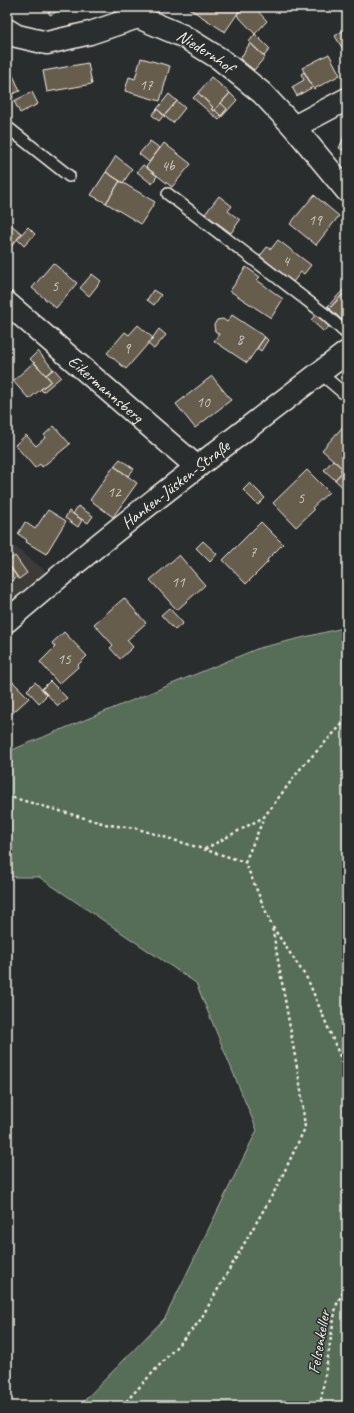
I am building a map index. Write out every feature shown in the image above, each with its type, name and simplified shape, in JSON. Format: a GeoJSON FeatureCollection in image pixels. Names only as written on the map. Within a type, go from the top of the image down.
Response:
{"type":"FeatureCollection","features":[{"type":"Feature","properties":{"kind":"street","name":"Niedernhof"},"geometry":{"type":"LineString","coordinates":[[10,36],[47,43],[90,33],[141,12],[220,59],[262,93],[294,126],[347,191]]}},
{"type":"Feature","properties":{"kind":"street"},"geometry":{"type":"LineString","coordinates":[[294,126],[347,99]]}},
{"type":"Feature","properties":{"kind":"street","name":"Eikermannsberg"},"geometry":{"type":"LineString","coordinates":[[10,311],[197,467]]}},
{"type":"Feature","properties":{"kind":"street","name":"Hanken-Jüsken-Straße"},"geometry":{"type":"LineString","coordinates":[[7,622],[40,593],[197,467],[347,352]]}},
{"type":"Feature","properties":{"kind":"lane"},"geometry":{"type":"LineString","coordinates":[[7,127],[69,176]]}},
{"type":"Feature","properties":{"kind":"lane"},"geometry":{"type":"LineString","coordinates":[[168,194],[326,315],[347,334]]}},
{"type":"Feature","properties":{"kind":"lane"},"geometry":{"type":"LineString","coordinates":[[320,373],[347,396]]}},
{"type":"Feature","properties":{"kind":"path"},"geometry":{"type":"LineString","coordinates":[[347,720],[301,768],[264,817],[245,862],[272,926],[308,980],[347,1073]]}},
{"type":"Feature","properties":{"kind":"path"},"geometry":{"type":"LineString","coordinates":[[7,796],[109,825],[136,828],[245,862]]}},
{"type":"Feature","properties":{"kind":"path"},"geometry":{"type":"LineString","coordinates":[[205,849],[264,817]]}},
{"type":"Feature","properties":{"kind":"path"},"geometry":{"type":"LineString","coordinates":[[122,1406],[199,1322],[278,1185],[305,1128],[301,1090],[272,926]]}},
{"type":"Feature","properties":{"kind":"path","name":"Felsenkeller"},"geometry":{"type":"LineString","coordinates":[[320,1406],[336,1306],[347,1284]]}},
{"type":"Feature","properties":{"kind":"shaded area"},"geometry":{"type":"Polygon","coordinates":[[[7,541],[51,575],[7,613],[7,541]]]}},
{"type":"Feature","properties":{"kind":"green space"},"geometry":{"type":"Polygon","coordinates":[[[347,627],[347,1406],[79,1406],[165,1318],[257,1130],[196,983],[39,877],[7,877],[7,752],[259,648],[347,627]]]}},
{"type":"Feature","properties":{"kind":"building"},"geometry":{"type":"Polygon","coordinates":[[[46,7],[67,7],[50,15],[46,7]]]}},
{"type":"Feature","properties":{"kind":"building"},"geometry":{"type":"Polygon","coordinates":[[[187,7],[242,7],[225,32],[187,7]]]}},
{"type":"Feature","properties":{"kind":"building"},"geometry":{"type":"Polygon","coordinates":[[[242,7],[254,7],[267,21],[255,34],[237,15],[242,7]]]}},
{"type":"Feature","properties":{"kind":"building"},"geometry":{"type":"Polygon","coordinates":[[[347,28],[347,56],[335,36],[347,28]]]}},
{"type":"Feature","properties":{"kind":"building"},"geometry":{"type":"Polygon","coordinates":[[[255,34],[270,49],[264,56],[249,42],[255,34]]]}},
{"type":"Feature","properties":{"kind":"building"},"geometry":{"type":"Polygon","coordinates":[[[250,43],[265,57],[254,70],[240,59],[250,43]]]}},
{"type":"Feature","properties":{"kind":"building"},"geometry":{"type":"Polygon","coordinates":[[[329,54],[340,75],[314,89],[302,68],[329,54]]]}},
{"type":"Feature","properties":{"kind":"building"},"geometry":{"type":"Polygon","coordinates":[[[141,58],[170,66],[160,101],[125,91],[129,77],[135,79],[141,58]]]}},
{"type":"Feature","properties":{"kind":"building"},"geometry":{"type":"Polygon","coordinates":[[[88,63],[92,84],[47,92],[43,71],[88,63]]]}},
{"type":"Feature","properties":{"kind":"building"},"geometry":{"type":"Polygon","coordinates":[[[7,64],[20,91],[12,94],[13,98],[7,101],[7,64]]]}},
{"type":"Feature","properties":{"kind":"building"},"geometry":{"type":"Polygon","coordinates":[[[304,72],[313,87],[297,96],[292,87],[304,80],[301,74],[304,72]]]}},
{"type":"Feature","properties":{"kind":"building"},"geometry":{"type":"Polygon","coordinates":[[[211,77],[230,93],[214,111],[211,109],[213,107],[198,93],[211,77]]]}},
{"type":"Feature","properties":{"kind":"building"},"geometry":{"type":"Polygon","coordinates":[[[32,92],[38,104],[20,113],[14,101],[32,92]]]}},
{"type":"Feature","properties":{"kind":"building"},"geometry":{"type":"Polygon","coordinates":[[[198,93],[213,107],[211,109],[214,111],[215,110],[221,116],[227,109],[221,103],[230,93],[237,100],[219,120],[193,98],[198,93]]]}},
{"type":"Feature","properties":{"kind":"building"},"geometry":{"type":"Polygon","coordinates":[[[169,94],[177,101],[164,116],[157,109],[169,94]]]}},
{"type":"Feature","properties":{"kind":"building"},"geometry":{"type":"Polygon","coordinates":[[[177,101],[185,108],[173,123],[164,116],[177,101]]]}},
{"type":"Feature","properties":{"kind":"building"},"geometry":{"type":"Polygon","coordinates":[[[221,103],[227,109],[221,116],[215,110],[221,103]]]}},
{"type":"Feature","properties":{"kind":"building"},"geometry":{"type":"Polygon","coordinates":[[[157,109],[164,115],[159,121],[152,115],[157,109]]]}},
{"type":"Feature","properties":{"kind":"building"},"geometry":{"type":"Polygon","coordinates":[[[347,130],[347,152],[339,148],[347,130]]]}},
{"type":"Feature","properties":{"kind":"building"},"geometry":{"type":"Polygon","coordinates":[[[150,141],[160,148],[149,162],[139,154],[150,141]]]}},
{"type":"Feature","properties":{"kind":"building"},"geometry":{"type":"Polygon","coordinates":[[[164,143],[191,164],[172,187],[146,167],[164,143]]]}},
{"type":"Feature","properties":{"kind":"building"},"geometry":{"type":"Polygon","coordinates":[[[116,156],[132,169],[123,183],[106,172],[116,156]]]}},
{"type":"Feature","properties":{"kind":"building"},"geometry":{"type":"Polygon","coordinates":[[[143,165],[157,176],[152,184],[137,172],[143,165]]]}},
{"type":"Feature","properties":{"kind":"building"},"geometry":{"type":"Polygon","coordinates":[[[106,172],[120,181],[106,203],[91,195],[106,172]]]}},
{"type":"Feature","properties":{"kind":"building"},"geometry":{"type":"Polygon","coordinates":[[[120,181],[155,202],[141,224],[106,203],[120,181]]]}},
{"type":"Feature","properties":{"kind":"building"},"geometry":{"type":"Polygon","coordinates":[[[314,195],[339,216],[316,245],[290,224],[314,195]]]}},
{"type":"Feature","properties":{"kind":"building"},"geometry":{"type":"Polygon","coordinates":[[[219,196],[232,206],[228,211],[240,220],[231,233],[205,214],[219,196]]]}},
{"type":"Feature","properties":{"kind":"building"},"geometry":{"type":"Polygon","coordinates":[[[7,221],[22,234],[7,251],[7,221]]]}},
{"type":"Feature","properties":{"kind":"building"},"geometry":{"type":"Polygon","coordinates":[[[28,227],[35,234],[24,246],[17,239],[28,227]]]}},
{"type":"Feature","properties":{"kind":"building"},"geometry":{"type":"Polygon","coordinates":[[[278,240],[311,265],[304,274],[301,272],[293,282],[260,256],[267,247],[271,249],[278,240]]]}},
{"type":"Feature","properties":{"kind":"building"},"geometry":{"type":"Polygon","coordinates":[[[53,263],[77,283],[56,308],[32,288],[53,263]]]}},
{"type":"Feature","properties":{"kind":"building"},"geometry":{"type":"Polygon","coordinates":[[[246,267],[260,277],[257,280],[283,299],[271,318],[230,291],[246,267]]]}},
{"type":"Feature","properties":{"kind":"building"},"geometry":{"type":"Polygon","coordinates":[[[92,274],[101,281],[89,296],[80,288],[92,274]]]}},
{"type":"Feature","properties":{"kind":"building"},"geometry":{"type":"Polygon","coordinates":[[[347,286],[347,298],[343,294],[330,308],[328,306],[347,286]]]}},
{"type":"Feature","properties":{"kind":"building"},"geometry":{"type":"Polygon","coordinates":[[[153,290],[161,295],[154,305],[147,300],[153,290]]]}},
{"type":"Feature","properties":{"kind":"building"},"geometry":{"type":"Polygon","coordinates":[[[343,294],[347,298],[347,319],[344,322],[327,306],[330,308],[343,294]]]}},
{"type":"Feature","properties":{"kind":"building"},"geometry":{"type":"Polygon","coordinates":[[[318,312],[332,323],[324,332],[311,320],[318,312]]]}},
{"type":"Feature","properties":{"kind":"building"},"geometry":{"type":"Polygon","coordinates":[[[232,315],[265,337],[247,363],[214,341],[219,334],[215,331],[214,325],[217,320],[223,319],[227,322],[232,315]]]}},
{"type":"Feature","properties":{"kind":"building"},"geometry":{"type":"Polygon","coordinates":[[[138,325],[153,338],[126,369],[107,353],[125,332],[129,335],[138,325]]]}},
{"type":"Feature","properties":{"kind":"building"},"geometry":{"type":"Polygon","coordinates":[[[159,329],[166,335],[154,349],[148,344],[159,329]]]}},
{"type":"Feature","properties":{"kind":"building"},"geometry":{"type":"Polygon","coordinates":[[[265,337],[268,340],[261,351],[257,348],[265,337]]]}},
{"type":"Feature","properties":{"kind":"building"},"geometry":{"type":"Polygon","coordinates":[[[38,351],[53,369],[46,375],[30,359],[38,351]]]}},
{"type":"Feature","properties":{"kind":"building"},"geometry":{"type":"Polygon","coordinates":[[[34,362],[51,381],[29,399],[13,381],[34,362]]]}},
{"type":"Feature","properties":{"kind":"building"},"geometry":{"type":"Polygon","coordinates":[[[54,369],[61,377],[43,392],[41,389],[51,381],[46,375],[54,369]]]}},
{"type":"Feature","properties":{"kind":"building"},"geometry":{"type":"Polygon","coordinates":[[[212,376],[231,400],[195,428],[176,404],[212,376]]]}},
{"type":"Feature","properties":{"kind":"building"},"geometry":{"type":"Polygon","coordinates":[[[346,423],[347,462],[342,468],[322,450],[346,423]]]}},
{"type":"Feature","properties":{"kind":"building"},"geometry":{"type":"Polygon","coordinates":[[[54,426],[70,444],[42,467],[40,464],[35,468],[15,445],[26,435],[36,446],[46,437],[44,435],[54,426]]]}},
{"type":"Feature","properties":{"kind":"building"},"geometry":{"type":"Polygon","coordinates":[[[120,459],[134,469],[128,476],[114,466],[120,459]]]}},
{"type":"Feature","properties":{"kind":"building"},"geometry":{"type":"Polygon","coordinates":[[[333,460],[342,468],[340,470],[342,472],[335,480],[324,470],[333,460]]]}},
{"type":"Feature","properties":{"kind":"building"},"geometry":{"type":"Polygon","coordinates":[[[114,466],[137,483],[113,517],[90,500],[114,466]]]}},
{"type":"Feature","properties":{"kind":"building"},"geometry":{"type":"Polygon","coordinates":[[[307,470],[329,492],[312,508],[314,510],[296,527],[273,503],[307,470]]]}},
{"type":"Feature","properties":{"kind":"building"},"geometry":{"type":"Polygon","coordinates":[[[342,472],[347,476],[347,491],[335,480],[342,472]]]}},
{"type":"Feature","properties":{"kind":"building"},"geometry":{"type":"Polygon","coordinates":[[[250,483],[265,498],[258,505],[243,490],[250,483]]]}},
{"type":"Feature","properties":{"kind":"building"},"geometry":{"type":"Polygon","coordinates":[[[78,506],[93,516],[88,523],[73,514],[78,506]]]}},
{"type":"Feature","properties":{"kind":"building"},"geometry":{"type":"Polygon","coordinates":[[[48,510],[66,521],[46,554],[26,542],[27,540],[18,534],[25,522],[35,529],[48,510]]]}},
{"type":"Feature","properties":{"kind":"building"},"geometry":{"type":"Polygon","coordinates":[[[69,511],[82,520],[78,527],[65,518],[69,511]]]}},
{"type":"Feature","properties":{"kind":"building"},"geometry":{"type":"Polygon","coordinates":[[[261,522],[283,544],[267,560],[268,562],[246,584],[223,560],[261,522]]]}},
{"type":"Feature","properties":{"kind":"building"},"geometry":{"type":"Polygon","coordinates":[[[203,541],[217,554],[210,562],[196,548],[203,541]]]}},
{"type":"Feature","properties":{"kind":"building"},"geometry":{"type":"Polygon","coordinates":[[[179,555],[205,585],[177,610],[150,580],[179,555]]]}},
{"type":"Feature","properties":{"kind":"building"},"geometry":{"type":"Polygon","coordinates":[[[15,556],[27,573],[19,579],[7,562],[15,556]]]}},
{"type":"Feature","properties":{"kind":"building"},"geometry":{"type":"Polygon","coordinates":[[[7,562],[17,577],[7,584],[7,562]]]}},
{"type":"Feature","properties":{"kind":"building"},"geometry":{"type":"Polygon","coordinates":[[[124,598],[146,623],[127,640],[133,647],[120,659],[110,648],[113,645],[94,624],[124,598]]]}},
{"type":"Feature","properties":{"kind":"building"},"geometry":{"type":"Polygon","coordinates":[[[169,608],[183,623],[175,630],[161,615],[169,608]]]}},
{"type":"Feature","properties":{"kind":"building"},"geometry":{"type":"Polygon","coordinates":[[[64,632],[87,656],[78,665],[78,667],[59,684],[40,662],[55,647],[52,643],[64,632]]]}},
{"type":"Feature","properties":{"kind":"building"},"geometry":{"type":"Polygon","coordinates":[[[7,676],[29,698],[7,718],[7,676]]]}},
{"type":"Feature","properties":{"kind":"building"},"geometry":{"type":"Polygon","coordinates":[[[50,681],[67,698],[58,706],[42,689],[50,681]]]}},
{"type":"Feature","properties":{"kind":"building"},"geometry":{"type":"Polygon","coordinates":[[[35,682],[47,695],[39,703],[27,690],[35,682]]]}}]}
